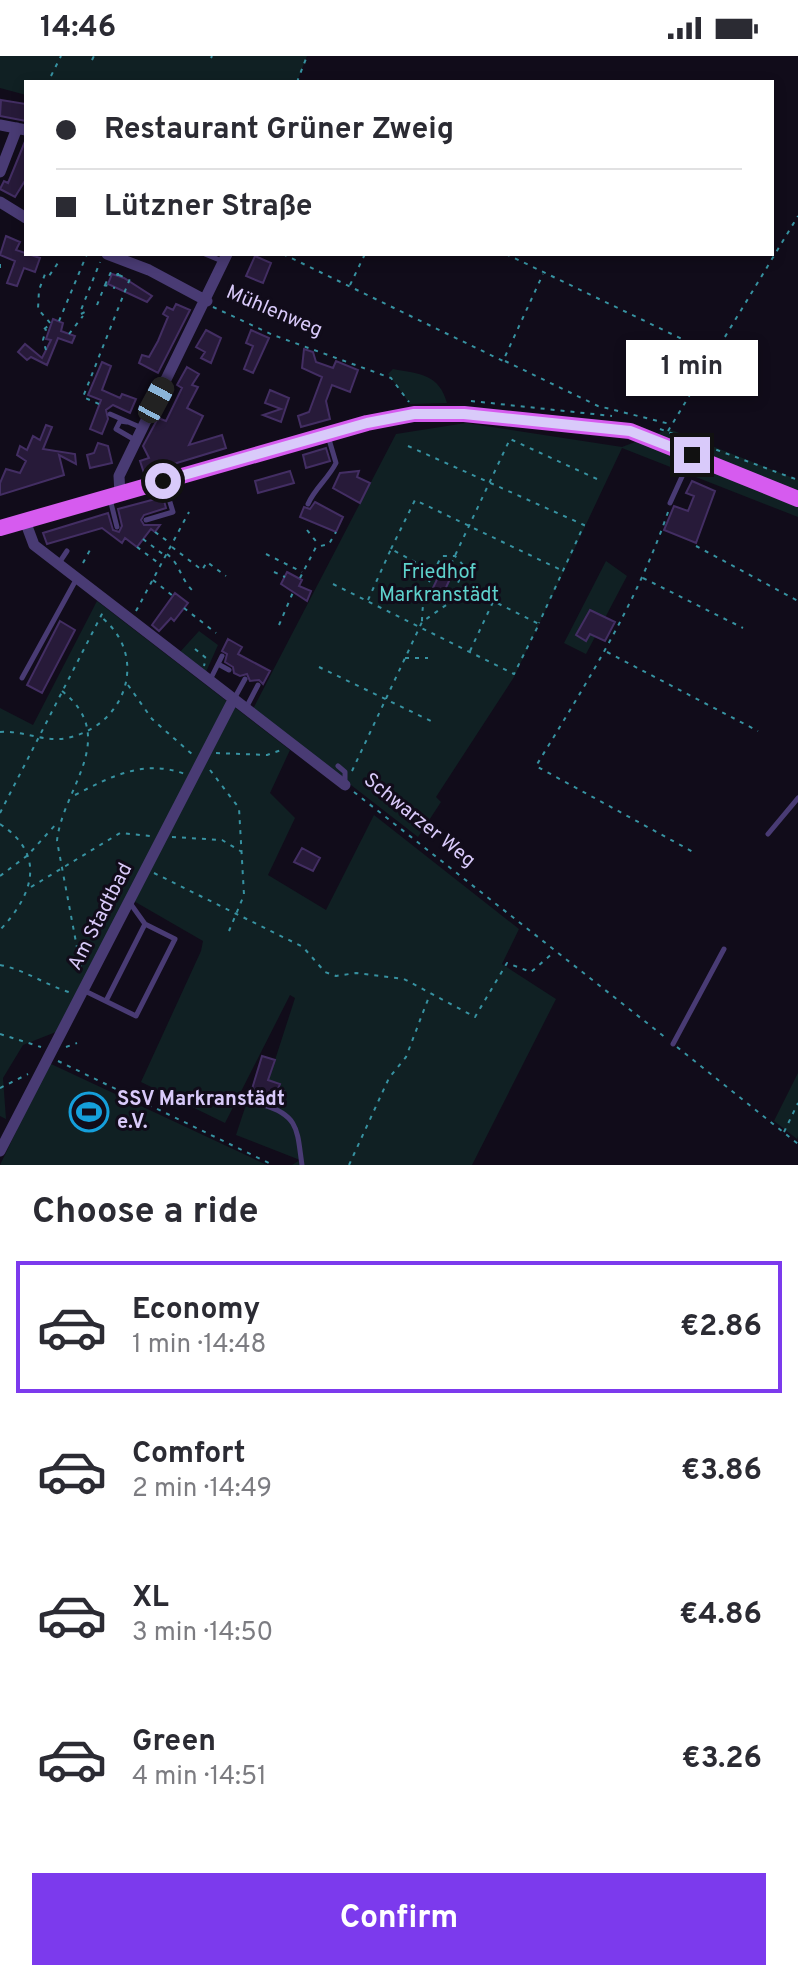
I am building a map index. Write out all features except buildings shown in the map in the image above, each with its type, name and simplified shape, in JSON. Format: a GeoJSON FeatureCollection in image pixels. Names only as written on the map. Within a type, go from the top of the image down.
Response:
{"type":"FeatureCollection","features":[{"type":"Feature","properties":{"kind":"main road"},"geometry":{"type":"LineString","coordinates":[[0,528],[328,434],[368,430],[414,414],[464,414],[666,437],[692,455],[798,499]]}},
{"type":"Feature","properties":{"kind":"street"},"geometry":{"type":"LineString","coordinates":[[0,125],[22,129],[0,172]]}},
{"type":"Feature","properties":{"kind":"street"},"geometry":{"type":"LineString","coordinates":[[0,202],[24,217]]}},
{"type":"Feature","properties":{"kind":"street","name":"Mühlenweg"},"geometry":{"type":"LineString","coordinates":[[105,256],[121,260],[137,259],[204,304]]}},
{"type":"Feature","properties":{"kind":"street"},"geometry":{"type":"LineString","coordinates":[[115,496],[119,476],[226,258]]}},
{"type":"Feature","properties":{"kind":"street","name":"Schwarzer Weg"},"geometry":{"type":"LineString","coordinates":[[25,521],[34,545],[77,577],[90,580],[108,601],[345,785]]}},
{"type":"Feature","properties":{"kind":"street","name":"Am Stadtbad"},"geometry":{"type":"LineString","coordinates":[[0,1151],[233,700]]}},
{"type":"Feature","properties":{"kind":"lane"},"geometry":{"type":"LineString","coordinates":[[110,414],[142,428]]}},
{"type":"Feature","properties":{"kind":"lane"},"geometry":{"type":"LineString","coordinates":[[127,422],[120,421],[116,429],[136,441]]}},
{"type":"Feature","properties":{"kind":"lane"},"geometry":{"type":"LineString","coordinates":[[308,504],[327,481],[336,463],[328,434]]}},
{"type":"Feature","properties":{"kind":"lane"},"geometry":{"type":"LineString","coordinates":[[670,503],[692,455]]}},
{"type":"Feature","properties":{"kind":"lane"},"geometry":{"type":"LineString","coordinates":[[146,520],[173,512],[163,481]]}},
{"type":"Feature","properties":{"kind":"lane"},"geometry":{"type":"LineString","coordinates":[[115,496],[117,527]]}},
{"type":"Feature","properties":{"kind":"lane"},"geometry":{"type":"LineString","coordinates":[[59,563],[67,551]]}},
{"type":"Feature","properties":{"kind":"lane"},"geometry":{"type":"LineString","coordinates":[[22,678],[77,577]]}},
{"type":"Feature","properties":{"kind":"lane"},"geometry":{"type":"LineString","coordinates":[[204,677],[222,656]]}},
{"type":"Feature","properties":{"kind":"lane"},"geometry":{"type":"LineString","coordinates":[[218,664],[229,670]]}},
{"type":"Feature","properties":{"kind":"lane"},"geometry":{"type":"LineString","coordinates":[[233,700],[245,679]]}},
{"type":"Feature","properties":{"kind":"lane"},"geometry":{"type":"LineString","coordinates":[[245,709],[258,685]]}},
{"type":"Feature","properties":{"kind":"lane"},"geometry":{"type":"LineString","coordinates":[[338,766],[345,772],[345,785]]}},
{"type":"Feature","properties":{"kind":"lane"},"geometry":{"type":"LineString","coordinates":[[768,834],[798,798]]}},
{"type":"Feature","properties":{"kind":"lane"},"geometry":{"type":"LineString","coordinates":[[82,993],[136,1016],[175,939],[145,924],[130,903]]}},
{"type":"Feature","properties":{"kind":"lane"},"geometry":{"type":"LineString","coordinates":[[106,1001],[145,924]]}},
{"type":"Feature","properties":{"kind":"lane"},"geometry":{"type":"LineString","coordinates":[[673,1044],[724,949]]}},
{"type":"Feature","properties":{"kind":"lane"},"geometry":{"type":"LineString","coordinates":[[264,1105],[284,1111],[294,1122],[302,1165]]}},
{"type":"Feature","properties":{"kind":"path"},"geometry":{"type":"LineString","coordinates":[[51,76],[61,56]]}},
{"type":"Feature","properties":{"kind":"path"},"geometry":{"type":"LineString","coordinates":[[298,80],[307,56]]}},
{"type":"Feature","properties":{"kind":"path"},"geometry":{"type":"LineString","coordinates":[[774,254],[798,216]]}},
{"type":"Feature","properties":{"kind":"path"},"geometry":{"type":"LineString","coordinates":[[59,321],[86,256]]}},
{"type":"Feature","properties":{"kind":"path"},"geometry":{"type":"LineString","coordinates":[[69,334],[85,312],[81,310],[105,256]]}},
{"type":"Feature","properties":{"kind":"path"},"geometry":{"type":"LineString","coordinates":[[287,256],[598,406],[671,424]]}},
{"type":"Feature","properties":{"kind":"path"},"geometry":{"type":"LineString","coordinates":[[349,286],[364,256]]}},
{"type":"Feature","properties":{"kind":"path"},"geometry":{"type":"LineString","coordinates":[[510,256],[712,353]]}},
{"type":"Feature","properties":{"kind":"path"},"geometry":{"type":"LineString","coordinates":[[666,437],[712,353],[773,256]]}},
{"type":"Feature","properties":{"kind":"path"},"geometry":{"type":"LineString","coordinates":[[99,404],[83,397],[137,259]]}},
{"type":"Feature","properties":{"kind":"path"},"geometry":{"type":"LineString","coordinates":[[46,350],[43,340],[45,329],[51,324],[38,309],[39,290],[45,274],[49,276],[60,260]]}},
{"type":"Feature","properties":{"kind":"path"},"geometry":{"type":"LineString","coordinates":[[118,275],[121,260]]}},
{"type":"Feature","properties":{"kind":"path"},"geometry":{"type":"LineString","coordinates":[[0,264],[0,274]]}},
{"type":"Feature","properties":{"kind":"path"},"geometry":{"type":"LineString","coordinates":[[97,305],[111,272],[126,278]]}},
{"type":"Feature","properties":{"kind":"path"},"geometry":{"type":"LineString","coordinates":[[503,361],[543,274]]}},
{"type":"Feature","properties":{"kind":"path"},"geometry":{"type":"LineString","coordinates":[[105,285],[115,288]]}},
{"type":"Feature","properties":{"kind":"path","name":"Mühlenweg"},"geometry":{"type":"LineString","coordinates":[[204,304],[273,335],[391,378],[414,414]]}},
{"type":"Feature","properties":{"kind":"path"},"geometry":{"type":"LineString","coordinates":[[461,402],[592,413],[642,423]]}},
{"type":"Feature","properties":{"kind":"path"},"geometry":{"type":"LineString","coordinates":[[655,427],[666,437],[798,480]]}},
{"type":"Feature","properties":{"kind":"path"},"geometry":{"type":"LineString","coordinates":[[451,564],[510,439],[597,479]]}},
{"type":"Feature","properties":{"kind":"path"},"geometry":{"type":"LineString","coordinates":[[333,584],[514,674],[584,525],[408,446]]}},
{"type":"Feature","properties":{"kind":"path"},"geometry":{"type":"LineString","coordinates":[[675,492],[642,578],[606,651],[536,766],[695,853]]}},
{"type":"Feature","properties":{"kind":"path"},"geometry":{"type":"LineString","coordinates":[[367,601],[415,500],[562,571]]}},
{"type":"Feature","properties":{"kind":"path"},"geometry":{"type":"LineString","coordinates":[[132,620],[189,512]]}},
{"type":"Feature","properties":{"kind":"path"},"geometry":{"type":"LineString","coordinates":[[307,530],[318,539],[320,546]]}},
{"type":"Feature","properties":{"kind":"path"},"geometry":{"type":"LineString","coordinates":[[155,532],[202,570],[207,562],[226,576]]}},
{"type":"Feature","properties":{"kind":"path"},"geometry":{"type":"LineString","coordinates":[[300,578],[320,546],[329,544],[336,532]]}},
{"type":"Feature","properties":{"kind":"path"},"geometry":{"type":"LineString","coordinates":[[143,539],[180,564],[184,583],[193,591]]}},
{"type":"Feature","properties":{"kind":"path"},"geometry":{"type":"LineString","coordinates":[[696,546],[798,601]]}},
{"type":"Feature","properties":{"kind":"path"},"geometry":{"type":"LineString","coordinates":[[137,547],[161,565]]}},
{"type":"Feature","properties":{"kind":"path"},"geometry":{"type":"LineString","coordinates":[[83,563],[91,548]]}},
{"type":"Feature","properties":{"kind":"path"},"geometry":{"type":"LineString","coordinates":[[391,549],[433,571]]}},
{"type":"Feature","properties":{"kind":"path"},"geometry":{"type":"LineString","coordinates":[[266,554],[303,573]]}},
{"type":"Feature","properties":{"kind":"path"},"geometry":{"type":"LineString","coordinates":[[345,785],[420,627],[424,593],[433,571],[442,556],[455,556],[465,567],[458,583],[444,608],[422,622]]}},
{"type":"Feature","properties":{"kind":"path"},"geometry":{"type":"LineString","coordinates":[[274,572],[285,577]]}},
{"type":"Feature","properties":{"kind":"path"},"geometry":{"type":"LineString","coordinates":[[642,578],[743,628]]}},
{"type":"Feature","properties":{"kind":"path"},"geometry":{"type":"LineString","coordinates":[[153,580],[173,596]]}},
{"type":"Feature","properties":{"kind":"path"},"geometry":{"type":"LineString","coordinates":[[458,583],[539,624]]}},
{"type":"Feature","properties":{"kind":"path"},"geometry":{"type":"LineString","coordinates":[[279,625],[294,590]]}},
{"type":"Feature","properties":{"kind":"path"},"geometry":{"type":"LineString","coordinates":[[0,813],[108,601]]}},
{"type":"Feature","properties":{"kind":"path"},"geometry":{"type":"LineString","coordinates":[[469,652],[493,601]]}},
{"type":"Feature","properties":{"kind":"path"},"geometry":{"type":"LineString","coordinates":[[184,608],[216,633]]}},
{"type":"Feature","properties":{"kind":"path"},"geometry":{"type":"LineString","coordinates":[[0,732],[20,731],[56,740],[88,732],[108,714],[128,685],[130,668],[117,630],[101,617]]}},
{"type":"Feature","properties":{"kind":"path"},"geometry":{"type":"LineString","coordinates":[[195,649],[206,661],[204,677]]}},
{"type":"Feature","properties":{"kind":"path"},"geometry":{"type":"LineString","coordinates":[[606,651],[758,731]]}},
{"type":"Feature","properties":{"kind":"path"},"geometry":{"type":"LineString","coordinates":[[405,658],[428,658]]}},
{"type":"Feature","properties":{"kind":"path"},"geometry":{"type":"LineString","coordinates":[[319,667],[435,723]]}},
{"type":"Feature","properties":{"kind":"path"},"geometry":{"type":"LineString","coordinates":[[128,685],[172,739],[201,757],[222,781],[239,808],[244,853],[244,895],[229,931]]}},
{"type":"Feature","properties":{"kind":"path"},"geometry":{"type":"LineString","coordinates":[[0,876],[28,855],[59,821],[81,777],[88,732],[75,701],[62,691]]}},
{"type":"Feature","properties":{"kind":"path"},"geometry":{"type":"LineString","coordinates":[[201,757],[267,755],[292,744]]}},
{"type":"Feature","properties":{"kind":"path"},"geometry":{"type":"LineString","coordinates":[[74,796],[110,777],[151,766],[192,776]]}},
{"type":"Feature","properties":{"kind":"path","name":"Schwarzer Weg"},"geometry":{"type":"LineString","coordinates":[[345,785],[798,1144]]}},
{"type":"Feature","properties":{"kind":"path"},"geometry":{"type":"LineString","coordinates":[[0,965],[16,968],[51,987],[82,993],[76,935],[60,868],[59,821]]}},
{"type":"Feature","properties":{"kind":"path"},"geometry":{"type":"LineString","coordinates":[[0,824],[11,831],[28,855],[31,887]]}},
{"type":"Feature","properties":{"kind":"path"},"geometry":{"type":"LineString","coordinates":[[0,930],[17,912],[31,887],[120,833],[222,840],[244,853]]}},
{"type":"Feature","properties":{"kind":"path"},"geometry":{"type":"LineString","coordinates":[[146,869],[303,947],[325,972],[336,976],[386,975],[404,979],[475,1017],[507,963],[531,972],[554,952]]}},
{"type":"Feature","properties":{"kind":"path"},"geometry":{"type":"LineString","coordinates":[[349,1165],[389,1078],[406,1057],[430,994]]}},
{"type":"Feature","properties":{"kind":"path"},"geometry":{"type":"LineString","coordinates":[[0,1034],[273,1165]]}},
{"type":"Feature","properties":{"kind":"path"},"geometry":{"type":"LineString","coordinates":[[0,1088],[47,1058]]}},
{"type":"Feature","properties":{"kind":"path"},"geometry":{"type":"LineString","coordinates":[[783,1133],[798,1103]]}},
{"type":"Feature","properties":{"kind":"green space"},"geometry":{"type":"Polygon","coordinates":[[[0,56],[307,56],[298,80],[24,80],[24,94],[0,88],[0,56]]]}},
{"type":"Feature","properties":{"kind":"green space"},"geometry":{"type":"Polygon","coordinates":[[[393,369],[420,374],[434,381],[447,403],[410,404],[388,374],[393,369]]]}},
{"type":"Feature","properties":{"kind":"green space","name":"Friedhof Markranstädt"},"geometry":{"type":"Polygon","coordinates":[[[466,423],[622,447],[669,429],[798,480],[798,517],[622,448],[514,677],[436,797],[441,802],[418,837],[253,709],[396,434],[466,423]]]}},
{"type":"Feature","properties":{"kind":"green space"},"geometry":{"type":"Polygon","coordinates":[[[606,561],[627,576],[586,654],[564,643],[606,561]]]}},
{"type":"Feature","properties":{"kind":"green space"},"geometry":{"type":"Polygon","coordinates":[[[97,601],[290,750],[270,793],[295,818],[268,875],[326,910],[374,815],[519,929],[502,964],[556,999],[472,1165],[292,1165],[300,1160],[236,1135],[262,1056],[275,1060],[295,998],[290,995],[225,1123],[141,1082],[203,941],[132,900],[61,1030],[23,1045],[3,1078],[6,1119],[0,1116],[0,708],[33,725],[97,601]]]}},
{"type":"Feature","properties":{"kind":"green space"},"geometry":{"type":"Polygon","coordinates":[[[199,631],[218,645],[206,672],[180,652],[199,631]]]}},
{"type":"Feature","properties":{"kind":"green space","name":"SSV Markranstädt e.V."},"geometry":{"type":"Polygon","coordinates":[[[49,1063],[267,1165],[0,1165],[49,1063]]]}},
{"type":"Feature","properties":{"kind":"green space"},"geometry":{"type":"Polygon","coordinates":[[[798,1073],[798,1136],[797,1139],[774,1121],[798,1073]]]}},
{"type":"Feature","properties":{"kind":"place","name":"SSV Markranstädt e.V."},"geometry":{"type":"Point","coordinates":[89,1112]}},
{"type":"Feature","properties":{"kind":"route"},"geometry":{"type":"LineString","coordinates":[[163,481],[367,423],[414,414],[464,414],[630,431],[692,455]]}}]}
